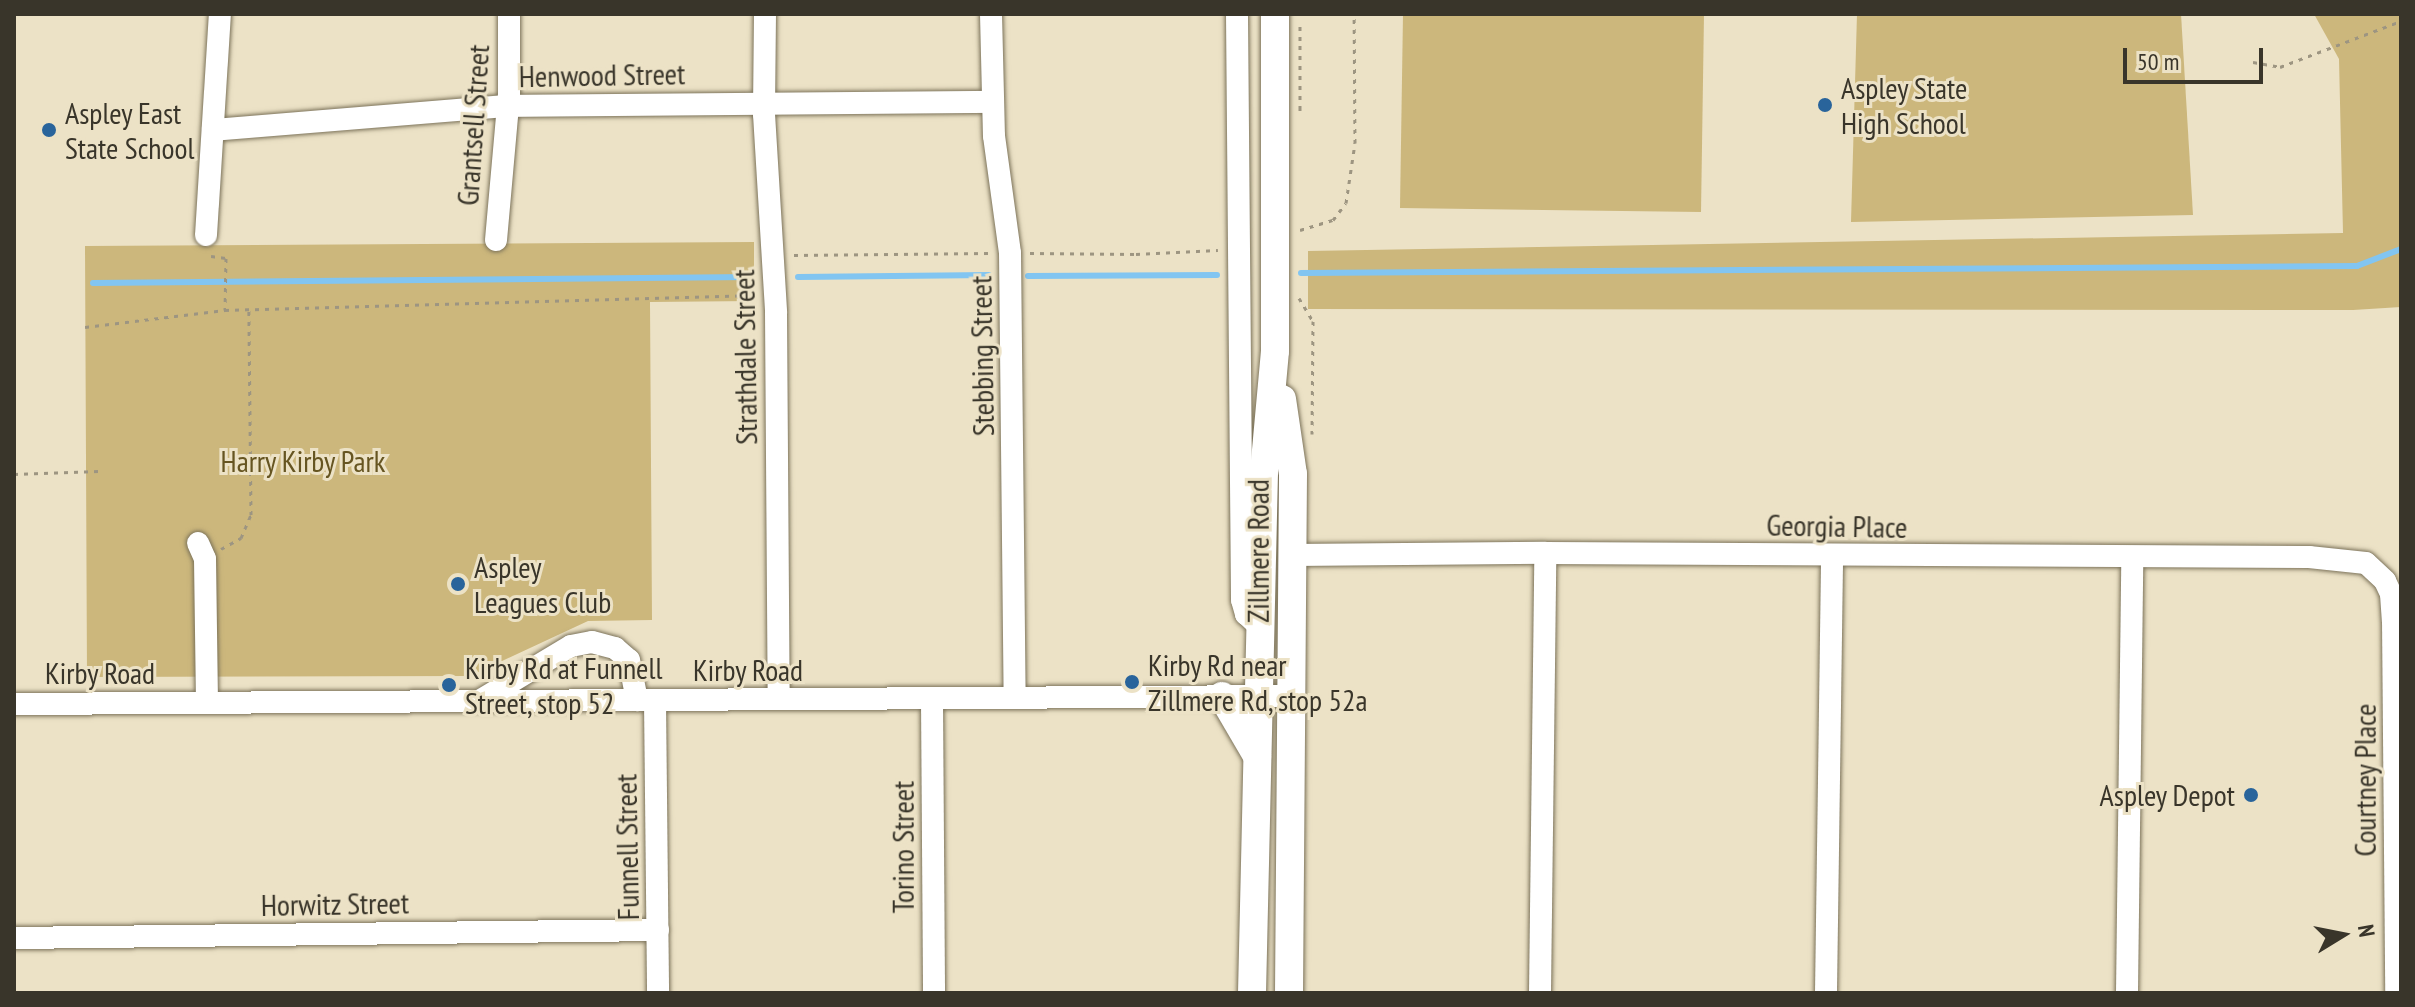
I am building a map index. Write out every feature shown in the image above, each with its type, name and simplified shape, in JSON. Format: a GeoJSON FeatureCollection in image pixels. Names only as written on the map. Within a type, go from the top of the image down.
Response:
{"type":"FeatureCollection","features":[{"type":"Feature","properties":{"kind":"main road","name":"Zillmere Road"},"geometry":{"type":"LineString","coordinates":[[1252,993],[1264,472],[1275,351],[1275,14]]}},
{"type":"Feature","properties":{"kind":"main road","name":"Zillmere Road"},"geometry":{"type":"LineString","coordinates":[[1275,351],[1293,474],[1289,993]]}},
{"type":"Feature","properties":{"kind":"main road"},"geometry":{"type":"LineString","coordinates":[[1222,696],[1257,756]]}},
{"type":"Feature","properties":{"kind":"street"},"geometry":{"type":"LineString","coordinates":[[206,235],[220,14]]}},
{"type":"Feature","properties":{"kind":"street","name":"Grantsell Street"},"geometry":{"type":"LineString","coordinates":[[496,240],[507,106],[509,14]]}},
{"type":"Feature","properties":{"kind":"street","name":"Strathdale Street"},"geometry":{"type":"LineString","coordinates":[[765,14],[765,104],[774,255],[779,699]]}},
{"type":"Feature","properties":{"kind":"street","name":"Stebbing Street"},"geometry":{"type":"LineString","coordinates":[[991,14],[992,102],[1010,253],[1015,698]]}},
{"type":"Feature","properties":{"kind":"street","name":"Zillmere Road"},"geometry":{"type":"LineString","coordinates":[[1237,14],[1242,600],[1246,614],[1261,628]]}},
{"type":"Feature","properties":{"kind":"street","name":"Henwood Street"},"geometry":{"type":"LineString","coordinates":[[213,130],[507,106],[992,102]]}},
{"type":"Feature","properties":{"kind":"street"},"geometry":{"type":"LineString","coordinates":[[1237,104],[1275,103]]}},
{"type":"Feature","properties":{"kind":"street"},"geometry":{"type":"LineString","coordinates":[[201,551],[207,703]]}},
{"type":"Feature","properties":{"kind":"street"},"geometry":{"type":"LineString","coordinates":[[1540,993],[1545,553]]}},
{"type":"Feature","properties":{"kind":"street","name":"Georgia Place"},"geometry":{"type":"LineString","coordinates":[[1293,555],[1545,553],[2347,558],[2378,570]]}},
{"type":"Feature","properties":{"kind":"street"},"geometry":{"type":"LineString","coordinates":[[1826,993],[1832,556]]}},
{"type":"Feature","properties":{"kind":"street"},"geometry":{"type":"LineString","coordinates":[[2127,993],[2132,559]]}},
{"type":"Feature","properties":{"kind":"street","name":"Courtney Place"},"geometry":{"type":"LineString","coordinates":[[2378,570],[2391,594],[2393,621],[2396,993]]}},
{"type":"Feature","properties":{"kind":"street","name":"Funnell Street"},"geometry":{"type":"LineString","coordinates":[[480,701],[571,646],[592,642],[615,648],[629,660],[646,700],[658,930],[658,993]]}},
{"type":"Feature","properties":{"kind":"street","name":"Kirby Road"},"geometry":{"type":"LineString","coordinates":[[14,704],[1291,696]]}},
{"type":"Feature","properties":{"kind":"street","name":"Torino Street"},"geometry":{"type":"LineString","coordinates":[[932,700],[934,993]]}},
{"type":"Feature","properties":{"kind":"street","name":"Horwitz Street"},"geometry":{"type":"LineString","coordinates":[[14,938],[658,930]]}},
{"type":"Feature","properties":{"kind":"path"},"geometry":{"type":"LineString","coordinates":[[1292,229],[1333,220],[1346,203],[1355,143],[1354,14]]}},
{"type":"Feature","properties":{"kind":"path"},"geometry":{"type":"LineString","coordinates":[[2253,62],[2280,67],[2401,21]]}},
{"type":"Feature","properties":{"kind":"path"},"geometry":{"type":"LineString","coordinates":[[774,255],[1107,255],[1223,250]]}},
{"type":"Feature","properties":{"kind":"path"},"geometry":{"type":"LineString","coordinates":[[225,310],[226,265]]}},
{"type":"Feature","properties":{"kind":"path"},"geometry":{"type":"LineString","coordinates":[[85,327],[249,307],[758,294],[758,282]]}},
{"type":"Feature","properties":{"kind":"path"},"geometry":{"type":"LineString","coordinates":[[201,551],[241,538],[251,515],[249,307]]}},
{"type":"Feature","properties":{"kind":"path"},"geometry":{"type":"LineString","coordinates":[[14,474],[99,471]]}},
{"type":"Feature","properties":{"kind":"green space"},"geometry":{"type":"Polygon","coordinates":[[[1403,14],[1704,14],[1701,212],[1400,208],[1403,14]]]}},
{"type":"Feature","properties":{"kind":"green space"},"geometry":{"type":"Polygon","coordinates":[[[1857,14],[2181,14],[2193,215],[1851,222],[1857,14]]]}},
{"type":"Feature","properties":{"kind":"green space"},"geometry":{"type":"Polygon","coordinates":[[[2314,14],[2401,14],[2401,307],[2353,310],[1308,309],[1308,251],[2343,233],[2339,59],[2314,14]]]}},
{"type":"Feature","properties":{"kind":"green space","name":"Harry Kirby Park"},"geometry":{"type":"Polygon","coordinates":[[[754,242],[754,301],[650,302],[652,620],[588,621],[470,676],[87,677],[85,246],[754,242]]]}},
{"type":"Feature","properties":{"kind":"waterway"},"geometry":{"type":"LineString","coordinates":[[1301,273],[2357,266],[2401,249]]}},
{"type":"Feature","properties":{"kind":"waterway"},"geometry":{"type":"LineString","coordinates":[[798,277],[989,275]]}},
{"type":"Feature","properties":{"kind":"waterway"},"geometry":{"type":"LineString","coordinates":[[1028,276],[1217,275]]}},
{"type":"Feature","properties":{"kind":"waterway"},"geometry":{"type":"LineString","coordinates":[[93,283],[751,277]]}},
{"type":"Feature","properties":{"kind":"place","name":"Aspley State High School"},"geometry":{"type":"Point","coordinates":[1825,105]}},
{"type":"Feature","properties":{"kind":"place","name":"Aspley East State School"},"geometry":{"type":"Point","coordinates":[49,130]}},
{"type":"Feature","properties":{"kind":"place","name":"Aspley Leagues Club"},"geometry":{"type":"Point","coordinates":[458,584]}},
{"type":"Feature","properties":{"kind":"place","name":"Kirby Rd near Zillmere Rd, stop 52a"},"geometry":{"type":"Point","coordinates":[1132,682]}},
{"type":"Feature","properties":{"kind":"place","name":"Kirby Rd at Funnell Street, stop 52"},"geometry":{"type":"Point","coordinates":[449,685]}},
{"type":"Feature","properties":{"kind":"place","name":"Aspley Depot"},"geometry":{"type":"Point","coordinates":[2251,795]}}]}
